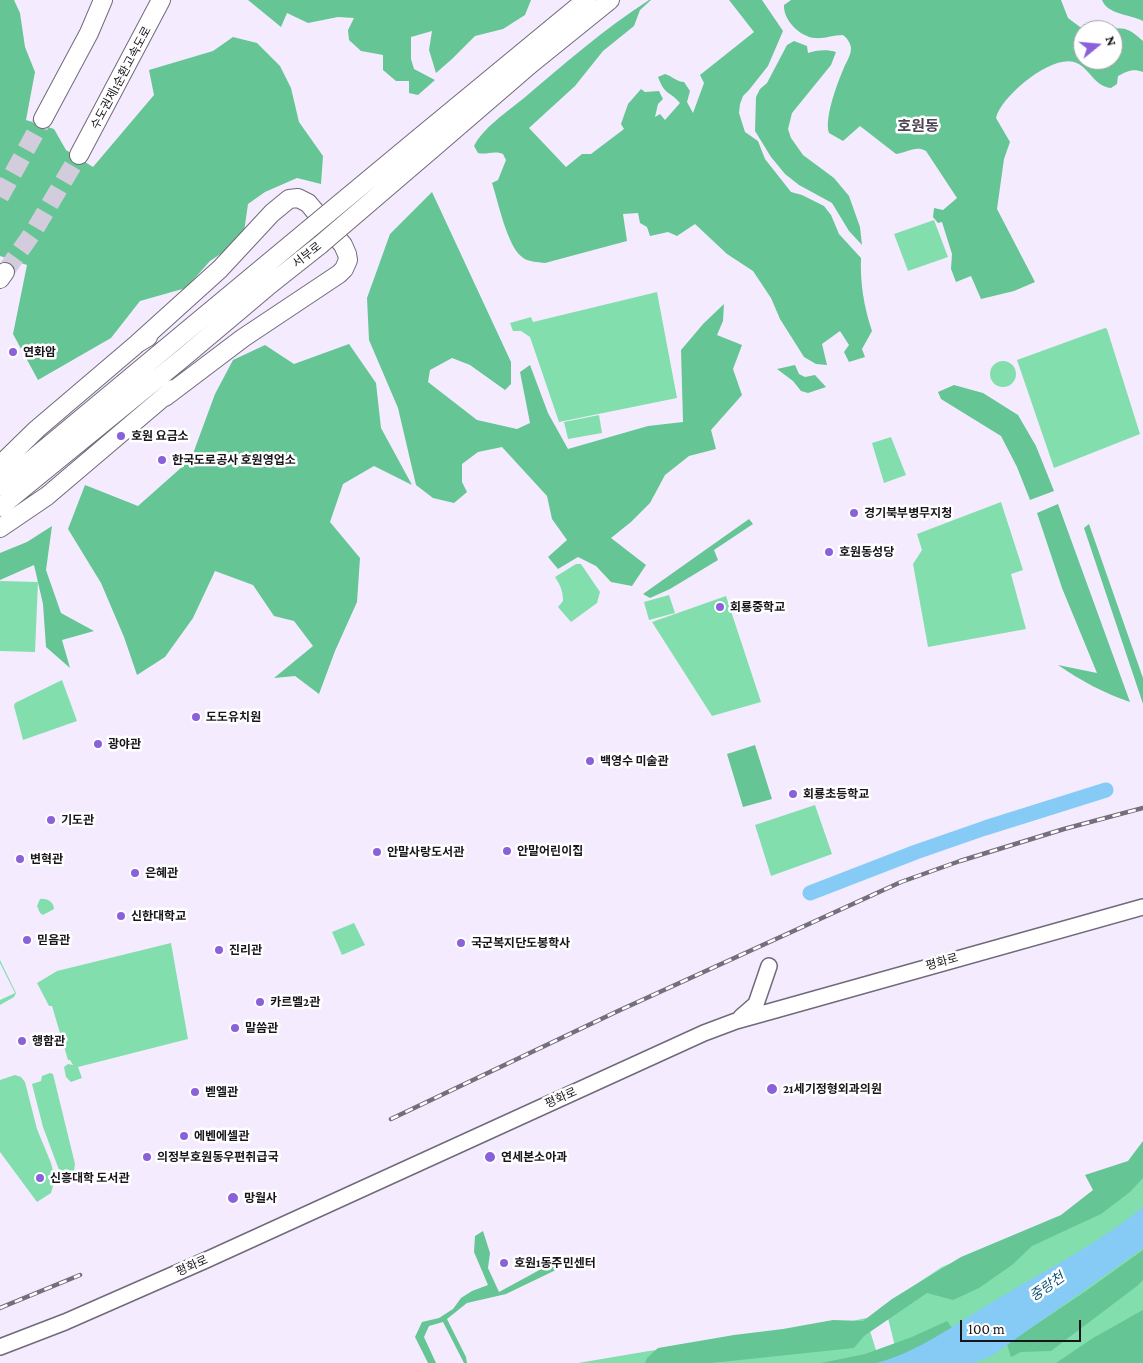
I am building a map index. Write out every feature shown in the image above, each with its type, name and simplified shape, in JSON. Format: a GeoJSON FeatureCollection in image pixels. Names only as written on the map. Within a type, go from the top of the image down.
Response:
{"type":"FeatureCollection","features":[{"type":"Feature","properties":{"kind":"highway"},"geometry":{"type":"LineString","coordinates":[[43,119],[89,33],[104,0]]}},
{"type":"Feature","properties":{"kind":"highway","name":"서부로"},"geometry":{"type":"LineString","coordinates":[[0,507],[320,245],[426,144],[586,0]]}},
{"type":"Feature","properties":{"kind":"highway","name":"서부로"},"geometry":{"type":"LineString","coordinates":[[0,486],[308,230],[426,144],[532,63],[610,0]]}},
{"type":"Feature","properties":{"kind":"highway","name":"수도권제1순환고속도로"},"geometry":{"type":"LineString","coordinates":[[79,155],[161,1]]}},
{"type":"Feature","properties":{"kind":"highway"},"geometry":{"type":"LineString","coordinates":[[0,465],[37,429],[138,343],[220,269],[272,213],[289,199],[298,198],[308,203],[346,250],[348,260],[344,270],[243,338],[165,397],[47,496],[0,528]]}},
{"type":"Feature","properties":{"kind":"highway"},"geometry":{"type":"LineString","coordinates":[[138,343],[263,266]]}},
{"type":"Feature","properties":{"kind":"highway"},"geometry":{"type":"LineString","coordinates":[[165,397],[244,318],[267,287]]}},
{"type":"Feature","properties":{"kind":"main road","name":"평화로"},"geometry":{"type":"LineString","coordinates":[[0,1347],[65,1322],[204,1261],[704,1033],[736,1021],[1143,907]]}},
{"type":"Feature","properties":{"kind":"main road"},"geometry":{"type":"LineString","coordinates":[[736,1021],[756,1004],[769,966]]}},
{"type":"Feature","properties":{"kind":"green space"},"geometry":{"type":"Polygon","coordinates":[[[0,0],[14,0],[20,13],[25,47],[35,72],[26,120],[54,129],[66,150],[93,167],[154,95],[149,70],[213,51],[233,37],[257,43],[280,66],[291,88],[299,122],[323,156],[321,184],[297,178],[265,192],[248,204],[243,239],[210,261],[186,288],[140,301],[111,338],[38,380],[13,334],[27,265],[0,256],[0,0]]]}},
{"type":"Feature","properties":{"kind":"green space"},"geometry":{"type":"Polygon","coordinates":[[[248,0],[531,0],[525,15],[503,29],[475,36],[436,73],[429,50],[432,31],[411,37],[411,59],[414,69],[435,80],[418,95],[409,93],[409,81],[396,81],[383,70],[383,55],[361,51],[349,40],[348,30],[354,18],[338,17],[308,23],[287,13],[281,27],[248,0]]]}},
{"type":"Feature","properties":{"kind":"green space"},"geometry":{"type":"Polygon","coordinates":[[[651,0],[640,10],[634,26],[603,51],[575,86],[529,128],[566,167],[582,154],[591,154],[624,129],[621,124],[628,104],[641,89],[645,92],[659,91],[663,99],[658,104],[655,117],[660,114],[665,120],[680,103],[665,90],[661,83],[658,77],[665,74],[684,82],[690,91],[687,102],[693,113],[704,83],[700,75],[754,32],[729,0],[762,0],[783,31],[768,66],[743,96],[739,113],[745,132],[758,141],[765,159],[791,192],[802,195],[824,206],[831,215],[839,234],[861,258],[863,295],[872,331],[862,349],[865,357],[849,362],[844,352],[849,345],[840,331],[822,344],[827,365],[816,364],[804,357],[780,319],[771,298],[753,271],[727,254],[695,224],[677,236],[668,232],[650,236],[647,227],[640,223],[638,213],[623,214],[627,241],[545,263],[533,262],[522,257],[512,243],[507,233],[492,183],[498,180],[506,160],[503,154],[499,153],[478,153],[474,146],[483,133],[504,114],[600,35],[651,0]]]}},
{"type":"Feature","properties":{"kind":"green space"},"geometry":{"type":"Polygon","coordinates":[[[791,0],[1061,0],[1068,18],[1073,22],[1073,62],[1064,61],[1053,65],[1028,79],[1007,99],[996,118],[1010,142],[1004,159],[997,209],[1035,282],[1014,291],[981,299],[971,276],[956,282],[951,269],[952,254],[942,222],[938,223],[933,217],[934,208],[943,210],[957,198],[926,151],[915,149],[896,154],[860,126],[843,141],[829,133],[828,119],[832,102],[840,76],[850,54],[851,46],[843,35],[815,38],[804,35],[789,22],[784,11],[784,5],[791,0]]]}},
{"type":"Feature","properties":{"kind":"green space"},"geometry":{"type":"Polygon","coordinates":[[[1102,0],[1143,0],[1143,21],[1109,9],[1102,0]]]}},
{"type":"Feature","properties":{"kind":"green space"},"geometry":{"type":"Polygon","coordinates":[[[1123,29],[1134,33],[1143,41],[1143,72],[1133,70],[1118,76],[1117,84],[1111,88],[1095,80],[1087,70],[1123,70],[1123,29]]]}},
{"type":"Feature","properties":{"kind":"green space"},"geometry":{"type":"Polygon","coordinates":[[[794,41],[807,46],[808,53],[822,50],[836,52],[831,65],[792,113],[788,129],[791,138],[803,155],[834,178],[849,196],[860,227],[862,245],[849,231],[832,203],[799,185],[785,174],[771,157],[755,131],[756,97],[760,89],[767,83],[787,45],[794,41]]]}},
{"type":"Feature","properties":{"kind":"green space"},"geometry":{"type":"Polygon","coordinates":[[[432,192],[511,362],[511,384],[505,390],[470,365],[452,358],[430,370],[428,382],[477,420],[517,429],[530,423],[520,372],[530,365],[548,413],[568,449],[648,426],[683,422],[681,350],[704,323],[724,304],[723,321],[717,335],[742,345],[733,369],[742,395],[711,430],[716,449],[689,456],[665,475],[650,503],[611,538],[646,565],[632,586],[611,582],[596,566],[578,557],[558,569],[548,557],[567,540],[552,519],[547,496],[502,447],[478,452],[462,464],[462,482],[467,492],[454,503],[433,498],[416,485],[398,408],[369,340],[367,298],[390,234],[432,192]]]}},
{"type":"Feature","properties":{"kind":"green space"},"geometry":{"type":"Polygon","coordinates":[[[934,220],[948,257],[908,271],[894,234],[934,220]]]}},
{"type":"Feature","properties":{"kind":"green space"},"geometry":{"type":"Polygon","coordinates":[[[657,292],[677,398],[559,422],[530,337],[521,331],[513,331],[510,323],[531,317],[533,322],[657,292]]]}},
{"type":"Feature","properties":{"kind":"green space"},"geometry":{"type":"Polygon","coordinates":[[[1105,328],[1107,329],[1140,434],[1054,468],[1017,360],[1105,328]]]}},
{"type":"Feature","properties":{"kind":"green space"},"geometry":{"type":"Polygon","coordinates":[[[349,344],[376,383],[381,428],[412,485],[374,466],[343,484],[330,522],[360,558],[357,602],[335,651],[319,694],[295,676],[274,678],[313,646],[294,621],[274,616],[253,585],[215,571],[193,618],[165,657],[137,675],[124,637],[101,583],[68,529],[85,485],[138,506],[191,459],[215,394],[233,360],[265,345],[294,364],[349,344]]]}},
{"type":"Feature","properties":{"kind":"green space"},"geometry":{"type":"Polygon","coordinates":[[[1003,361],[1013,364],[1016,374],[1013,384],[1003,387],[993,384],[990,374],[993,364],[1003,361]]]}},
{"type":"Feature","properties":{"kind":"green space"},"geometry":{"type":"Polygon","coordinates":[[[795,365],[799,374],[805,377],[815,375],[826,387],[808,393],[801,391],[793,381],[777,369],[795,365]]]}},
{"type":"Feature","properties":{"kind":"green space"},"geometry":{"type":"Polygon","coordinates":[[[954,385],[983,393],[1018,415],[1036,446],[1054,491],[1030,500],[1017,467],[1001,436],[941,399],[938,392],[954,385]]]}},
{"type":"Feature","properties":{"kind":"green space"},"geometry":{"type":"Polygon","coordinates":[[[599,415],[602,433],[568,439],[564,422],[599,415]]]}},
{"type":"Feature","properties":{"kind":"green space"},"geometry":{"type":"Polygon","coordinates":[[[891,437],[906,475],[884,483],[872,443],[891,437]]]}},
{"type":"Feature","properties":{"kind":"green space"},"geometry":{"type":"Polygon","coordinates":[[[1001,502],[1023,570],[1011,574],[1026,629],[928,647],[913,564],[922,550],[917,534],[1001,502]]]}},
{"type":"Feature","properties":{"kind":"green space"},"geometry":{"type":"Polygon","coordinates":[[[1058,504],[1130,702],[1093,686],[1058,665],[1097,673],[1062,588],[1037,513],[1058,504]]]}},
{"type":"Feature","properties":{"kind":"green space"},"geometry":{"type":"Polygon","coordinates":[[[749,519],[753,524],[714,550],[718,560],[670,589],[650,598],[643,594],[749,519]]]}},
{"type":"Feature","properties":{"kind":"green space"},"geometry":{"type":"Polygon","coordinates":[[[1089,524],[1143,678],[1143,704],[1084,528],[1089,524]]]}},
{"type":"Feature","properties":{"kind":"green space"},"geometry":{"type":"Polygon","coordinates":[[[52,526],[46,570],[61,613],[94,631],[62,640],[70,668],[46,647],[43,604],[34,565],[0,580],[0,553],[27,542],[52,526]]]}},
{"type":"Feature","properties":{"kind":"green space"},"geometry":{"type":"Polygon","coordinates":[[[576,564],[581,564],[600,592],[597,603],[571,622],[558,607],[563,601],[563,597],[555,577],[576,564]]]}},
{"type":"Feature","properties":{"kind":"green space"},"geometry":{"type":"Polygon","coordinates":[[[0,581],[38,582],[35,652],[0,651],[0,581]]]}},
{"type":"Feature","properties":{"kind":"green space"},"geometry":{"type":"Polygon","coordinates":[[[669,595],[675,613],[649,620],[644,602],[669,595]]]}},
{"type":"Feature","properties":{"kind":"green space"},"geometry":{"type":"Polygon","coordinates":[[[726,596],[761,702],[712,716],[652,622],[726,596]]]}},
{"type":"Feature","properties":{"kind":"green space"},"geometry":{"type":"Polygon","coordinates":[[[62,680],[77,721],[23,740],[14,706],[15,703],[62,680]]]}},
{"type":"Feature","properties":{"kind":"green space"},"geometry":{"type":"Polygon","coordinates":[[[755,745],[772,799],[743,807],[727,754],[755,745]]]}},
{"type":"Feature","properties":{"kind":"green space"},"geometry":{"type":"Polygon","coordinates":[[[815,805],[832,854],[771,876],[755,825],[815,805]]]}},
{"type":"Feature","properties":{"kind":"green space"},"geometry":{"type":"Polygon","coordinates":[[[40,899],[50,901],[54,909],[43,915],[40,913],[37,906],[40,899]]]}},
{"type":"Feature","properties":{"kind":"green space"},"geometry":{"type":"Polygon","coordinates":[[[354,923],[365,945],[342,955],[332,932],[354,923]]]}},
{"type":"Feature","properties":{"kind":"green space"},"geometry":{"type":"Polygon","coordinates":[[[171,943],[188,1039],[78,1067],[82,1078],[71,1082],[66,1077],[64,1067],[68,1064],[73,1065],[68,1060],[52,1006],[49,1006],[37,983],[57,971],[171,943]]]}},
{"type":"Feature","properties":{"kind":"green space"},"geometry":{"type":"Polygon","coordinates":[[[0,960],[16,993],[14,997],[0,1005],[0,1000],[15,993],[0,960]]]}},
{"type":"Feature","properties":{"kind":"green space"},"geometry":{"type":"Polygon","coordinates":[[[50,1073],[53,1074],[75,1164],[73,1177],[67,1181],[62,1178],[43,1127],[32,1084],[41,1081],[42,1076],[50,1073]]]}},
{"type":"Feature","properties":{"kind":"green space"},"geometry":{"type":"Polygon","coordinates":[[[15,1075],[21,1077],[25,1082],[37,1129],[51,1163],[55,1179],[51,1193],[37,1202],[0,1152],[0,1080],[15,1075]]]}},
{"type":"Feature","properties":{"kind":"green space"},"geometry":{"type":"Polygon","coordinates":[[[1143,1141],[1143,1178],[1130,1192],[1101,1214],[1032,1246],[1012,1265],[979,1288],[953,1300],[927,1293],[864,1336],[854,1348],[711,1363],[645,1363],[647,1358],[658,1348],[833,1320],[863,1321],[892,1299],[961,1257],[1061,1215],[1093,1190],[1085,1175],[1128,1161],[1143,1141]]]}},
{"type":"Feature","properties":{"kind":"green space"},"geometry":{"type":"Polygon","coordinates":[[[1143,1151],[1143,1363],[899,1363],[888,1318],[898,1296],[942,1267],[1062,1216],[1143,1151]]]}},
{"type":"Feature","properties":{"kind":"green space"},"geometry":{"type":"Polygon","coordinates":[[[483,1231],[490,1253],[488,1268],[499,1292],[556,1261],[560,1268],[506,1294],[467,1303],[447,1319],[466,1357],[467,1363],[464,1363],[443,1322],[429,1326],[424,1337],[436,1363],[428,1363],[415,1337],[422,1322],[439,1318],[453,1309],[461,1298],[472,1291],[488,1285],[474,1252],[475,1236],[483,1231]]]}},
{"type":"Feature","properties":{"kind":"green space"},"geometry":{"type":"Polygon","coordinates":[[[1143,1250],[1143,1280],[1137,1286],[1051,1351],[1021,1352],[1011,1357],[1007,1344],[1143,1250]]]}},
{"type":"Feature","properties":{"kind":"green space"},"geometry":{"type":"Polygon","coordinates":[[[1143,1310],[1143,1363],[1056,1363],[1093,1338],[1143,1310]]]}},
{"type":"Feature","properties":{"kind":"green space"},"geometry":{"type":"Polygon","coordinates":[[[866,1318],[880,1363],[578,1363],[835,1325],[866,1318]]]}},
{"type":"Feature","properties":{"kind":"green space"},"geometry":{"type":"Polygon","coordinates":[[[947,1321],[956,1333],[901,1363],[821,1363],[865,1354],[912,1337],[947,1321]]]}},
{"type":"Feature","properties":{"kind":"water","name":"중랑천"},"geometry":{"type":"Polygon","coordinates":[[[1143,1207],[1143,1248],[993,1355],[974,1363],[876,1363],[891,1359],[921,1345],[1070,1257],[1108,1233],[1143,1207]]]}},
{"type":"Feature","properties":{"kind":"waterway"},"geometry":{"type":"LineString","coordinates":[[810,893],[916,852],[1106,790]]}},
{"type":"Feature","properties":{"kind":"tunnel"},"geometry":{"type":"LineString","coordinates":[[0,197],[43,119]]}},
{"type":"Feature","properties":{"kind":"tunnel"},"geometry":{"type":"LineString","coordinates":[[5,272],[34,231],[79,155]]}},
{"type":"Feature","properties":{"kind":"railway"},"geometry":{"type":"LineString","coordinates":[[391,1119],[618,1011],[901,882],[960,861],[1064,829],[1143,808]]}},
{"type":"Feature","properties":{"kind":"railway"},"geometry":{"type":"LineString","coordinates":[[0,1308],[80,1275]]}},
{"type":"Feature","properties":{"kind":"place","name":"연화암"},"geometry":{"type":"Point","coordinates":[13,352]}},
{"type":"Feature","properties":{"kind":"place","name":"호원 요금소"},"geometry":{"type":"Point","coordinates":[121,436]}},
{"type":"Feature","properties":{"kind":"place","name":"한국도로공사 호원영업소"},"geometry":{"type":"Point","coordinates":[162,460]}},
{"type":"Feature","properties":{"kind":"place","name":"경기북부병무지청"},"geometry":{"type":"Point","coordinates":[854,513]}},
{"type":"Feature","properties":{"kind":"place","name":"호원동성당"},"geometry":{"type":"Point","coordinates":[829,552]}},
{"type":"Feature","properties":{"kind":"place","name":"회룡중학교"},"geometry":{"type":"Point","coordinates":[720,607]}},
{"type":"Feature","properties":{"kind":"place","name":"도도유치원"},"geometry":{"type":"Point","coordinates":[196,717]}},
{"type":"Feature","properties":{"kind":"place","name":"광야관"},"geometry":{"type":"Point","coordinates":[98,744]}},
{"type":"Feature","properties":{"kind":"place","name":"백영수 미술관"},"geometry":{"type":"Point","coordinates":[590,761]}},
{"type":"Feature","properties":{"kind":"place","name":"회룡초등학교"},"geometry":{"type":"Point","coordinates":[793,794]}},
{"type":"Feature","properties":{"kind":"place","name":"기도관"},"geometry":{"type":"Point","coordinates":[51,820]}},
{"type":"Feature","properties":{"kind":"place","name":"안말어린이집"},"geometry":{"type":"Point","coordinates":[507,851]}},
{"type":"Feature","properties":{"kind":"place","name":"안말사랑도서관"},"geometry":{"type":"Point","coordinates":[377,852]}},
{"type":"Feature","properties":{"kind":"place","name":"변혁관"},"geometry":{"type":"Point","coordinates":[20,859]}},
{"type":"Feature","properties":{"kind":"place","name":"은혜관"},"geometry":{"type":"Point","coordinates":[135,873]}},
{"type":"Feature","properties":{"kind":"place","name":"신한대학교"},"geometry":{"type":"Point","coordinates":[121,916]}},
{"type":"Feature","properties":{"kind":"place","name":"믿음관"},"geometry":{"type":"Point","coordinates":[27,940]}},
{"type":"Feature","properties":{"kind":"place","name":"국군복지단도봉학사"},"geometry":{"type":"Point","coordinates":[461,943]}},
{"type":"Feature","properties":{"kind":"place","name":"진리관"},"geometry":{"type":"Point","coordinates":[219,950]}},
{"type":"Feature","properties":{"kind":"place","name":"카르멜2관"},"geometry":{"type":"Point","coordinates":[260,1002]}},
{"type":"Feature","properties":{"kind":"place","name":"말씀관"},"geometry":{"type":"Point","coordinates":[235,1028]}},
{"type":"Feature","properties":{"kind":"place","name":"행함관"},"geometry":{"type":"Point","coordinates":[22,1041]}},
{"type":"Feature","properties":{"kind":"place","name":"21세기정형외과의원"},"geometry":{"type":"Point","coordinates":[772,1089]}},
{"type":"Feature","properties":{"kind":"place","name":"벧엘관"},"geometry":{"type":"Point","coordinates":[195,1092]}},
{"type":"Feature","properties":{"kind":"place","name":"에벤에셀관"},"geometry":{"type":"Point","coordinates":[184,1136]}},
{"type":"Feature","properties":{"kind":"place","name":"의정부호원동우편취급국"},"geometry":{"type":"Point","coordinates":[147,1157]}},
{"type":"Feature","properties":{"kind":"place","name":"연세본소아과"},"geometry":{"type":"Point","coordinates":[490,1157]}},
{"type":"Feature","properties":{"kind":"place","name":"신흥대학 도서관"},"geometry":{"type":"Point","coordinates":[40,1178]}},
{"type":"Feature","properties":{"kind":"place","name":"망월사"},"geometry":{"type":"Point","coordinates":[233,1198]}},
{"type":"Feature","properties":{"kind":"place","name":"호원1동주민센터"},"geometry":{"type":"Point","coordinates":[504,1263]}},
{"type":"Feature","properties":{"kind":"district","name":"호원동"},"geometry":{"type":"Point","coordinates":[918,126]}}]}
